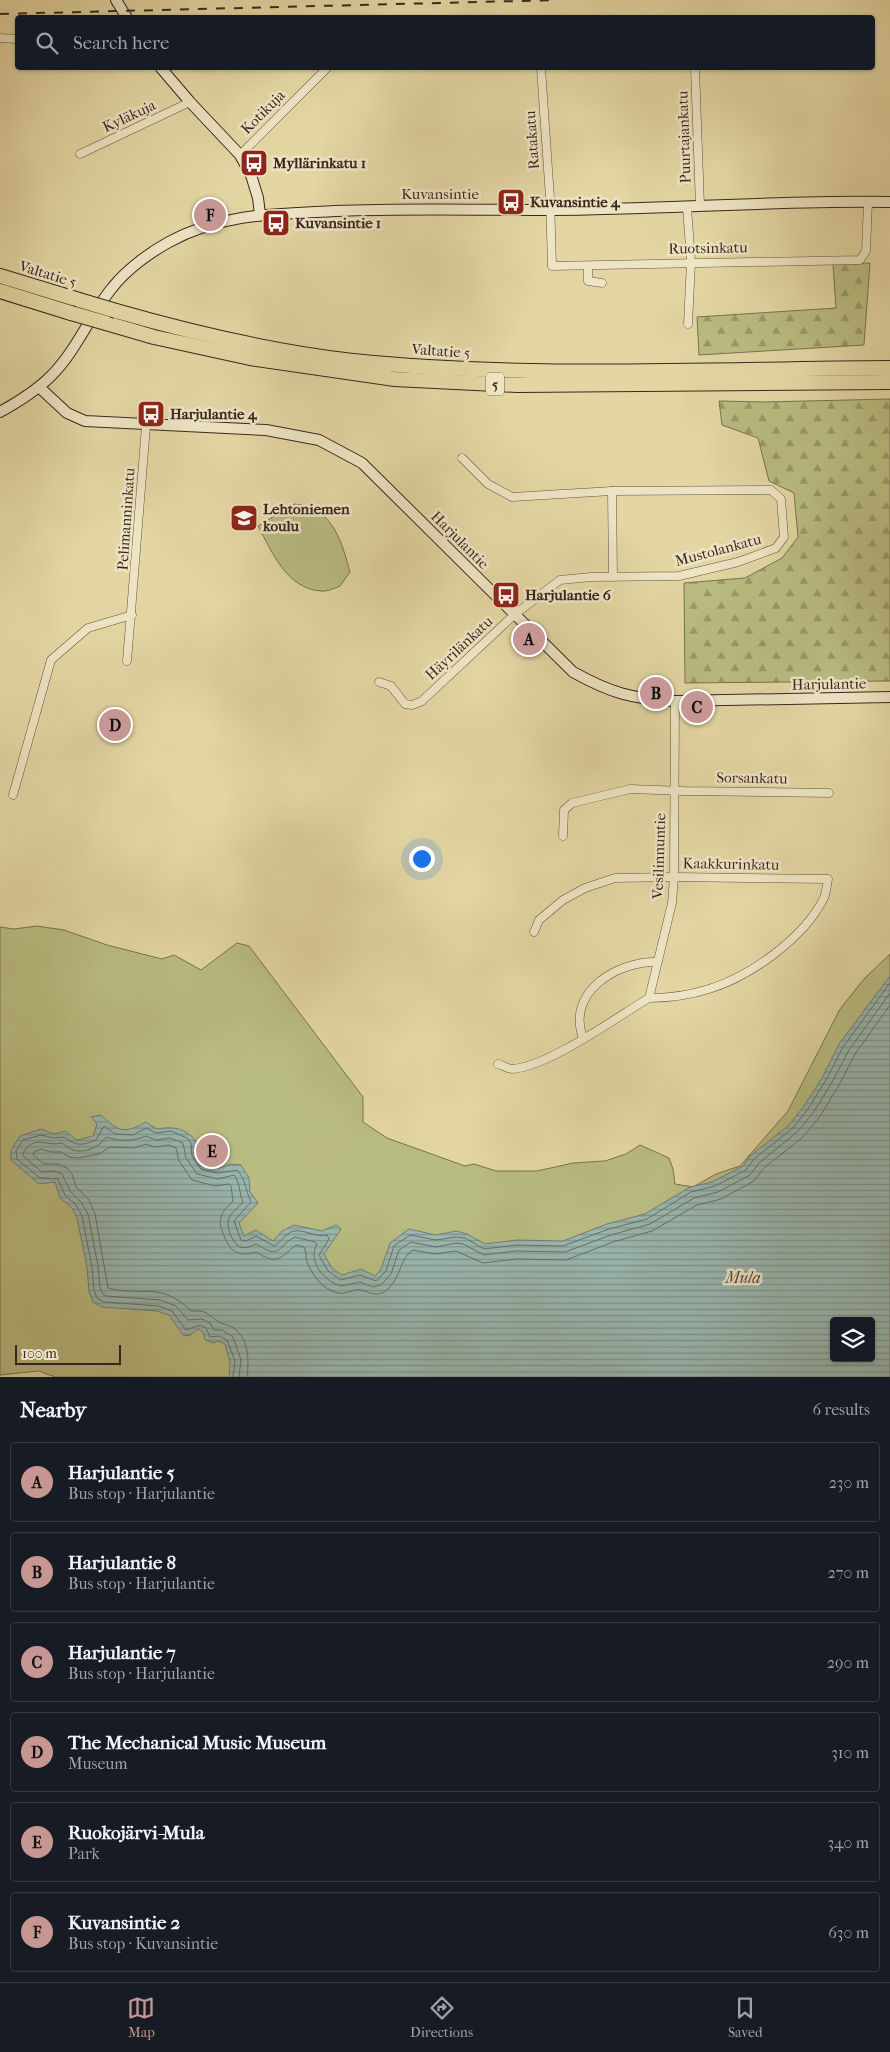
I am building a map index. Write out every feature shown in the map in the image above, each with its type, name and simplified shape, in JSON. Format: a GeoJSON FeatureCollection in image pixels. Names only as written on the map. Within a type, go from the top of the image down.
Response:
{"type":"FeatureCollection","features":[{"type":"Feature","properties":{"kind":"highway","name":"Valtatie 5"},"geometry":{"type":"LineString","coordinates":[[0,276],[116,311],[209,335],[259,346],[351,361],[429,367],[514,370],[890,368]]}},
{"type":"Feature","properties":{"kind":"highway","name":"Valtatie 5"},"geometry":{"type":"LineString","coordinates":[[0,291],[163,339],[250,358],[395,379],[518,385],[890,382]]}},
{"type":"Feature","properties":{"kind":"street"},"geometry":{"type":"LineString","coordinates":[[116,0],[125,15]]}},
{"type":"Feature","properties":{"kind":"street"},"geometry":{"type":"LineString","coordinates":[[0,38],[15,38]]}},
{"type":"Feature","properties":{"kind":"street"},"geometry":{"type":"LineString","coordinates":[[163,70],[240,155],[250,175],[258,198],[260,214]]}},
{"type":"Feature","properties":{"kind":"street","name":"Kotikuja"},"geometry":{"type":"LineString","coordinates":[[240,155],[325,70]]}},
{"type":"Feature","properties":{"kind":"street","name":"Ratakatu"},"geometry":{"type":"LineString","coordinates":[[542,70],[550,210]]}},
{"type":"Feature","properties":{"kind":"street","name":"Puurtajankatu"},"geometry":{"type":"LineString","coordinates":[[695,70],[700,206]]}},
{"type":"Feature","properties":{"kind":"street","name":"Kyläkuja"},"geometry":{"type":"LineString","coordinates":[[80,154],[190,102]]}},
{"type":"Feature","properties":{"kind":"street","name":"Kuvansintie"},"geometry":{"type":"LineString","coordinates":[[39,387],[53,374],[73,347],[113,287],[141,261],[168,242],[197,228],[222,221],[260,214],[404,208],[550,210],[868,201],[890,202]]}},
{"type":"Feature","properties":{"kind":"street","name":"Ruotsinkatu"},"geometry":{"type":"LineString","coordinates":[[550,210],[552,266],[860,260],[866,251],[868,201]]}},
{"type":"Feature","properties":{"kind":"street"},"geometry":{"type":"LineString","coordinates":[[687,206],[691,262],[688,324]]}},
{"type":"Feature","properties":{"kind":"street"},"geometry":{"type":"LineString","coordinates":[[588,266],[588,281],[602,283]]}},
{"type":"Feature","properties":{"kind":"street"},"geometry":{"type":"LineString","coordinates":[[0,412],[39,387]]}},
{"type":"Feature","properties":{"kind":"street","name":"Harjulantie"},"geometry":{"type":"LineString","coordinates":[[39,387],[67,413],[85,421],[146,426],[266,430],[319,440],[362,463],[573,672],[603,688],[643,699],[675,701],[890,697]]}},
{"type":"Feature","properties":{"kind":"street","name":"Pelimanninkatu"},"geometry":{"type":"LineString","coordinates":[[127,661],[146,426]]}},
{"type":"Feature","properties":{"kind":"street","name":"Mustolankatu"},"geometry":{"type":"LineString","coordinates":[[462,458],[488,484],[512,497],[612,491],[772,490],[781,498],[784,536],[776,548],[738,562],[680,576],[560,580],[514,615]]}},
{"type":"Feature","properties":{"kind":"street"},"geometry":{"type":"LineString","coordinates":[[612,491],[613,577]]}},
{"type":"Feature","properties":{"kind":"street"},"geometry":{"type":"LineString","coordinates":[[13,795],[51,660],[88,628],[132,615]]}},
{"type":"Feature","properties":{"kind":"street","name":"Häyrilänkatu"},"geometry":{"type":"LineString","coordinates":[[379,682],[391,686],[406,704],[412,705],[422,701],[514,615]]}},
{"type":"Feature","properties":{"kind":"street","name":"Vesilinnuntie"},"geometry":{"type":"LineString","coordinates":[[649,998],[672,902],[674,877],[675,701]]}},
{"type":"Feature","properties":{"kind":"street","name":"Sorsankatu"},"geometry":{"type":"LineString","coordinates":[[563,836],[564,810],[572,803],[630,789],[829,793]]}},
{"type":"Feature","properties":{"kind":"street","name":"Kaakkurinkatu"},"geometry":{"type":"LineString","coordinates":[[534,932],[539,920],[550,910],[585,888],[615,878],[828,879],[824,897],[811,918],[795,936],[753,968],[709,989],[685,995],[649,998]]}},
{"type":"Feature","properties":{"kind":"street"},"geometry":{"type":"LineString","coordinates":[[583,1038],[579,1027],[579,1013],[586,997],[595,986],[620,968],[643,962],[657,962]]}},
{"type":"Feature","properties":{"kind":"street"},"geometry":{"type":"LineString","coordinates":[[498,1064],[511,1069],[564,1050],[649,998]]}},
{"type":"Feature","properties":{"kind":"green space"},"geometry":{"type":"Polygon","coordinates":[[[870,263],[864,345],[699,355],[697,317],[836,308],[833,264],[870,263]]]}},
{"type":"Feature","properties":{"kind":"green space"},"geometry":{"type":"Polygon","coordinates":[[[890,399],[890,681],[685,683],[684,583],[745,578],[782,558],[798,537],[794,493],[769,481],[758,438],[722,425],[719,401],[764,402],[890,399]]]}},
{"type":"Feature","properties":{"kind":"green space"},"geometry":{"type":"Polygon","coordinates":[[[294,504],[313,508],[328,520],[338,536],[350,572],[340,586],[323,591],[309,589],[299,584],[282,568],[269,547],[258,526],[294,504]]]}},
{"type":"Feature","properties":{"kind":"green space"},"geometry":{"type":"Polygon","coordinates":[[[37,926],[64,930],[107,945],[162,959],[174,955],[201,970],[237,943],[249,946],[363,1097],[363,1122],[387,1138],[465,1166],[474,1164],[496,1171],[537,1171],[573,1163],[605,1161],[626,1154],[640,1145],[669,1158],[675,1184],[693,1187],[716,1174],[740,1166],[788,1111],[840,1009],[864,979],[890,954],[890,1377],[55,1377],[39,1371],[0,1375],[0,927],[14,929],[37,926]]]}},
{"type":"Feature","properties":{"kind":"water","name":"Mula"},"geometry":{"type":"Polygon","coordinates":[[[890,976],[890,1377],[229,1377],[230,1362],[225,1344],[218,1341],[213,1343],[205,1340],[203,1332],[198,1329],[189,1336],[183,1335],[169,1315],[157,1311],[102,1307],[93,1302],[89,1291],[87,1267],[77,1218],[72,1208],[60,1198],[55,1182],[39,1184],[11,1160],[11,1150],[20,1136],[41,1129],[54,1134],[65,1131],[77,1140],[93,1136],[97,1124],[91,1117],[101,1115],[117,1128],[127,1130],[146,1122],[157,1129],[178,1129],[188,1133],[196,1141],[196,1153],[204,1165],[219,1168],[231,1164],[241,1165],[249,1178],[250,1192],[258,1203],[239,1223],[244,1236],[256,1230],[273,1241],[282,1231],[294,1225],[322,1231],[336,1225],[341,1229],[324,1254],[332,1268],[342,1275],[361,1269],[375,1276],[381,1269],[390,1243],[409,1229],[436,1235],[456,1231],[467,1234],[485,1244],[516,1240],[563,1241],[607,1224],[645,1214],[690,1187],[712,1182],[743,1166],[750,1156],[789,1125],[822,1078],[839,1044],[890,976]]]}},
{"type":"Feature","properties":{"kind":"railway"},"geometry":{"type":"LineString","coordinates":[[0,14],[558,0]]}},
{"type":"Feature","properties":{"kind":"place","name":"Myllärinkatu 1"},"geometry":{"type":"Point","coordinates":[254,163]}},
{"type":"Feature","properties":{"kind":"place","name":"Kuvansintie 4"},"geometry":{"type":"Point","coordinates":[511,202]}},
{"type":"Feature","properties":{"kind":"place","name":"Kuvansintie 2"},"geometry":{"type":"Point","coordinates":[210,215]}},
{"type":"Feature","properties":{"kind":"place","name":"Kuvansintie 1"},"geometry":{"type":"Point","coordinates":[276,223]}},
{"type":"Feature","properties":{"kind":"place","name":"Harjulantie 4"},"geometry":{"type":"Point","coordinates":[151,414]}},
{"type":"Feature","properties":{"kind":"place","name":"Lehtoniemen koulu"},"geometry":{"type":"Point","coordinates":[244,518]}},
{"type":"Feature","properties":{"kind":"place","name":"Harjulantie 6"},"geometry":{"type":"Point","coordinates":[506,595]}},
{"type":"Feature","properties":{"kind":"place","name":"Harjulantie 5"},"geometry":{"type":"Point","coordinates":[529,639]}},
{"type":"Feature","properties":{"kind":"place","name":"Harjulantie 8"},"geometry":{"type":"Point","coordinates":[656,693]}},
{"type":"Feature","properties":{"kind":"place","name":"Harjulantie 7"},"geometry":{"type":"Point","coordinates":[697,707]}},
{"type":"Feature","properties":{"kind":"place","name":"The Mechanical Music Museum"},"geometry":{"type":"Point","coordinates":[115,725]}},
{"type":"Feature","properties":{"kind":"place","name":"Ruokojärvi-Mula"},"geometry":{"type":"Point","coordinates":[212,1151]}}]}
